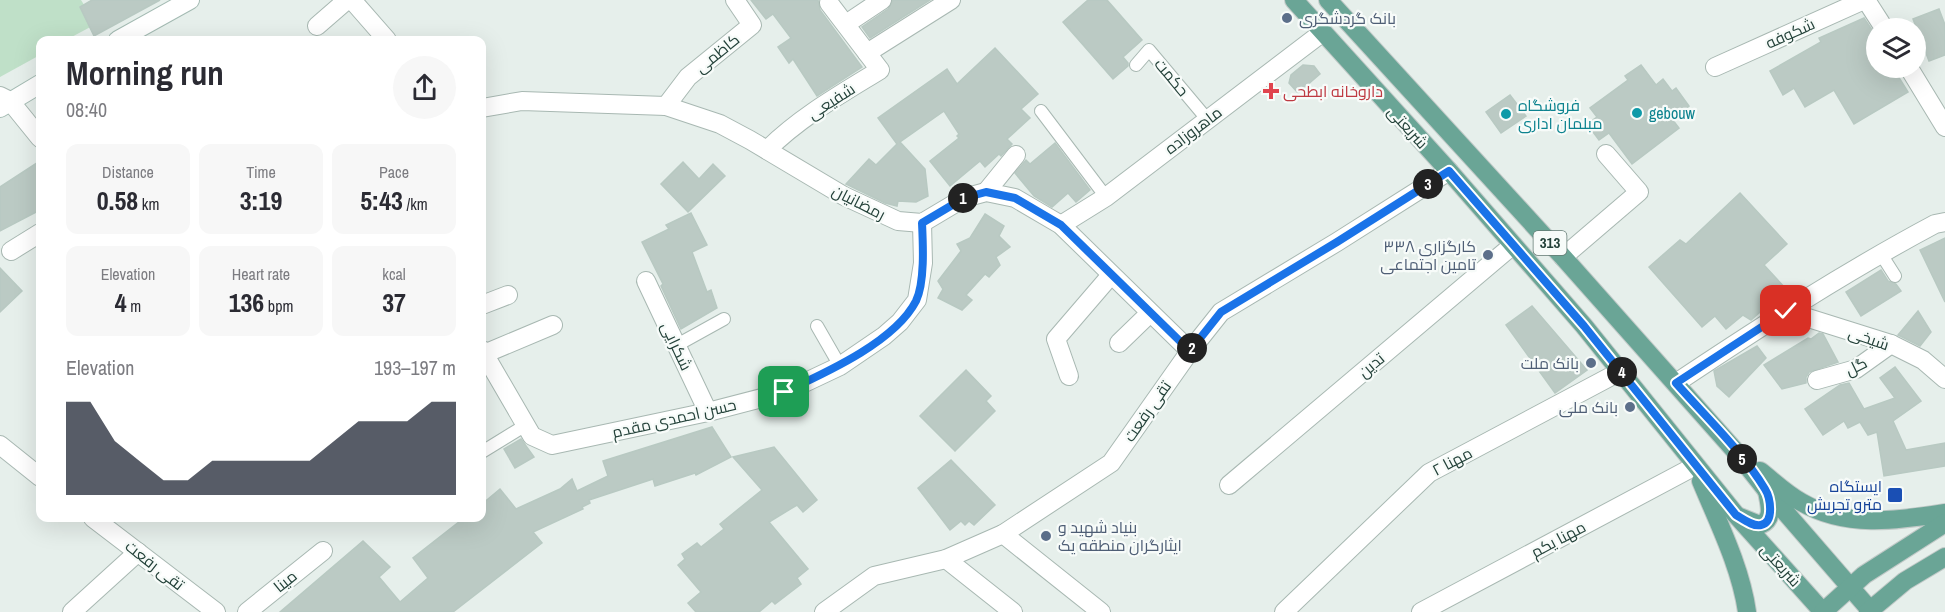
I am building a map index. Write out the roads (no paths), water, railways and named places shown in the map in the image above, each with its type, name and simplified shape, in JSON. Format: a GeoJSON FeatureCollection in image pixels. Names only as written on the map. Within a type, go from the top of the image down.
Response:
{"type":"FeatureCollection","features":[{"type":"Feature","properties":{"kind":"main road","name":"شریعتی"},"geometry":{"type":"LineString","coordinates":[[1294,0],[1513,245],[1621,371],[1736,515],[1823,612]]}},
{"type":"Feature","properties":{"kind":"main road","name":"شریعتی"},"geometry":{"type":"LineString","coordinates":[[1328,0],[1676,383],[1851,586],[1869,611]]}},
{"type":"Feature","properties":{"kind":"main road"},"geometry":{"type":"LineString","coordinates":[[1737,453],[1800,502],[1840,518],[1869,521],[1945,513]]}},
{"type":"Feature","properties":{"kind":"main road"},"geometry":{"type":"LineString","coordinates":[[1695,466],[1737,572],[1747,612]]}},
{"type":"Feature","properties":{"kind":"main road"},"geometry":{"type":"LineString","coordinates":[[1736,515],[1752,524],[1766,523],[1770,518],[1767,491]]}},
{"type":"Feature","properties":{"kind":"main road"},"geometry":{"type":"LineString","coordinates":[[1823,612],[1864,575],[1945,523]]}},
{"type":"Feature","properties":{"kind":"main road"},"geometry":{"type":"LineString","coordinates":[[1869,611],[1905,581],[1945,557]]}},
{"type":"Feature","properties":{"kind":"street"},"geometry":{"type":"LineString","coordinates":[[125,36],[190,0]]}},
{"type":"Feature","properties":{"kind":"street"},"geometry":{"type":"LineString","coordinates":[[317,26],[349,0],[383,36]]}},
{"type":"Feature","properties":{"kind":"street","name":"کاظمی"},"geometry":{"type":"LineString","coordinates":[[666,106],[688,77],[752,25],[735,0]]}},
{"type":"Feature","properties":{"kind":"street"},"geometry":{"type":"LineString","coordinates":[[846,24],[882,0]]}},
{"type":"Feature","properties":{"kind":"street"},"geometry":{"type":"LineString","coordinates":[[867,53],[951,0]]}},
{"type":"Feature","properties":{"kind":"street"},"geometry":{"type":"LineString","coordinates":[[1865,0],[1877,18]]}},
{"type":"Feature","properties":{"kind":"street","name":"شکوفه"},"geometry":{"type":"LineString","coordinates":[[1715,67],[1865,0]]}},
{"type":"Feature","properties":{"kind":"street","name":"شفیعی"},"geometry":{"type":"LineString","coordinates":[[767,150],[778,138],[820,107],[880,70],[829,3]]}},
{"type":"Feature","properties":{"kind":"street","name":"ماهروزاده"},"geometry":{"type":"LineString","coordinates":[[1061,225],[1106,196],[1323,32]]}},
{"type":"Feature","properties":{"kind":"street"},"geometry":{"type":"LineString","coordinates":[[1915,78],[1945,127]]}},
{"type":"Feature","properties":{"kind":"street"},"geometry":{"type":"LineString","coordinates":[[36,86],[3,102],[36,134]]}},
{"type":"Feature","properties":{"kind":"street","name":"رمضانیان"},"geometry":{"type":"LineString","coordinates":[[486,107],[522,100],[666,106],[720,124],[844,196],[898,221],[922,223]]}},
{"type":"Feature","properties":{"kind":"street"},"geometry":{"type":"LineString","coordinates":[[986,192],[1016,154]]}},
{"type":"Feature","properties":{"kind":"street"},"geometry":{"type":"LineString","coordinates":[[1563,257],[1639,192],[1606,154]]}},
{"type":"Feature","properties":{"kind":"street","name":"تقی رفعت"},"geometry":{"type":"LineString","coordinates":[[824,612],[874,576],[946,559],[1003,534],[1111,463],[1190,351],[1221,312],[1449,171]]}},
{"type":"Feature","properties":{"kind":"street"},"geometry":{"type":"LineString","coordinates":[[922,223],[964,198],[986,192],[1015,198],[1061,225],[1190,351]]}},
{"type":"Feature","properties":{"kind":"street"},"geometry":{"type":"LineString","coordinates":[[1676,383],[1786,311],[1881,254],[1935,224],[1945,222]]}},
{"type":"Feature","properties":{"kind":"street","name":"حسن احمدی مقدم"},"geometry":{"type":"LineString","coordinates":[[486,357],[532,436],[552,445],[784,392],[840,366],[884,336],[900,322],[916,300],[923,263],[922,223]]}},
{"type":"Feature","properties":{"kind":"street"},"geometry":{"type":"LineString","coordinates":[[11,251],[36,235]]}},
{"type":"Feature","properties":{"kind":"street","name":"تدین"},"geometry":{"type":"LineString","coordinates":[[1229,485],[1513,245]]}},
{"type":"Feature","properties":{"kind":"street"},"geometry":{"type":"LineString","coordinates":[[1069,376],[1056,339],[1111,275]]}},
{"type":"Feature","properties":{"kind":"street","name":"شکرایی"},"geometry":{"type":"LineString","coordinates":[[646,281],[708,411]]}},
{"type":"Feature","properties":{"kind":"street"},"geometry":{"type":"LineString","coordinates":[[486,303],[508,295]]}},
{"type":"Feature","properties":{"kind":"street","name":"شیخی"},"geometry":{"type":"LineString","coordinates":[[1786,311],[1891,344],[1923,360],[1945,379]]}},
{"type":"Feature","properties":{"kind":"street"},"geometry":{"type":"LineString","coordinates":[[1119,343],[1150,313]]}},
{"type":"Feature","properties":{"kind":"street"},"geometry":{"type":"LineString","coordinates":[[486,351],[553,325]]}},
{"type":"Feature","properties":{"kind":"street","name":"گل"},"geometry":{"type":"LineString","coordinates":[[1817,380],[1856,369],[1891,344]]}},
{"type":"Feature","properties":{"kind":"street","name":"مهنا ۲"},"geometry":{"type":"LineString","coordinates":[[1284,612],[1429,473],[1621,371]]}},
{"type":"Feature","properties":{"kind":"street"},"geometry":{"type":"LineString","coordinates":[[0,445],[36,474]]}},
{"type":"Feature","properties":{"kind":"street","name":"مهنا یکم"},"geometry":{"type":"LineString","coordinates":[[1421,612],[1695,466]]}},
{"type":"Feature","properties":{"kind":"street","name":"تقی رفعت"},"geometry":{"type":"LineString","coordinates":[[98,522],[216,612]]}},
{"type":"Feature","properties":{"kind":"street"},"geometry":{"type":"LineString","coordinates":[[1003,534],[1101,612]]}},
{"type":"Feature","properties":{"kind":"street","name":"مینا"},"geometry":{"type":"LineString","coordinates":[[247,612],[323,550]]}},
{"type":"Feature","properties":{"kind":"street"},"geometry":{"type":"LineString","coordinates":[[72,612],[138,552]]}},
{"type":"Feature","properties":{"kind":"street"},"geometry":{"type":"LineString","coordinates":[[946,559],[1013,612]]}},
{"type":"Feature","properties":{"kind":"lane","name":"حکمت"},"geometry":{"type":"LineString","coordinates":[[1136,65],[1149,50],[1207,119]]}},
{"type":"Feature","properties":{"kind":"lane"},"geometry":{"type":"LineString","coordinates":[[1041,111],[1106,196]]}},
{"type":"Feature","properties":{"kind":"lane"},"geometry":{"type":"LineString","coordinates":[[1881,254],[1895,276]]}},
{"type":"Feature","properties":{"kind":"lane"},"geometry":{"type":"LineString","coordinates":[[676,345],[724,319]]}},
{"type":"Feature","properties":{"kind":"lane"},"geometry":{"type":"LineString","coordinates":[[817,326],[840,366]]}},
{"type":"Feature","properties":{"kind":"lane"},"geometry":{"type":"LineString","coordinates":[[486,450],[526,425]]}},
{"type":"Feature","properties":{"kind":"place","name":"بانک گردشگری"},"geometry":{"type":"Point","coordinates":[1287,18]}},
{"type":"Feature","properties":{"kind":"place","name":"داروخانه ابطحی"},"geometry":{"type":"Point","coordinates":[1271,91]}},
{"type":"Feature","properties":{"kind":"place","name":"gebouw"},"geometry":{"type":"Point","coordinates":[1637,113]}},
{"type":"Feature","properties":{"kind":"place","name":"فروشگاه مبلمان اداری"},"geometry":{"type":"Point","coordinates":[1506,114]}},
{"type":"Feature","properties":{"kind":"place","name":"کارگزاری ٣٣٨ تامین اجتماعی"},"geometry":{"type":"Point","coordinates":[1488,255]}},
{"type":"Feature","properties":{"kind":"place","name":"بانک ملت"},"geometry":{"type":"Point","coordinates":[1591,363]}},
{"type":"Feature","properties":{"kind":"place","name":"بانک ملی"},"geometry":{"type":"Point","coordinates":[1630,407]}},
{"type":"Feature","properties":{"kind":"place","name":"ایستگاه مترو تجریش"},"geometry":{"type":"Point","coordinates":[1895,495]}},
{"type":"Feature","properties":{"kind":"place","name":"بنیاد شهید و ایثارگران منطقه یک"},"geometry":{"type":"Point","coordinates":[1046,536]}}]}
